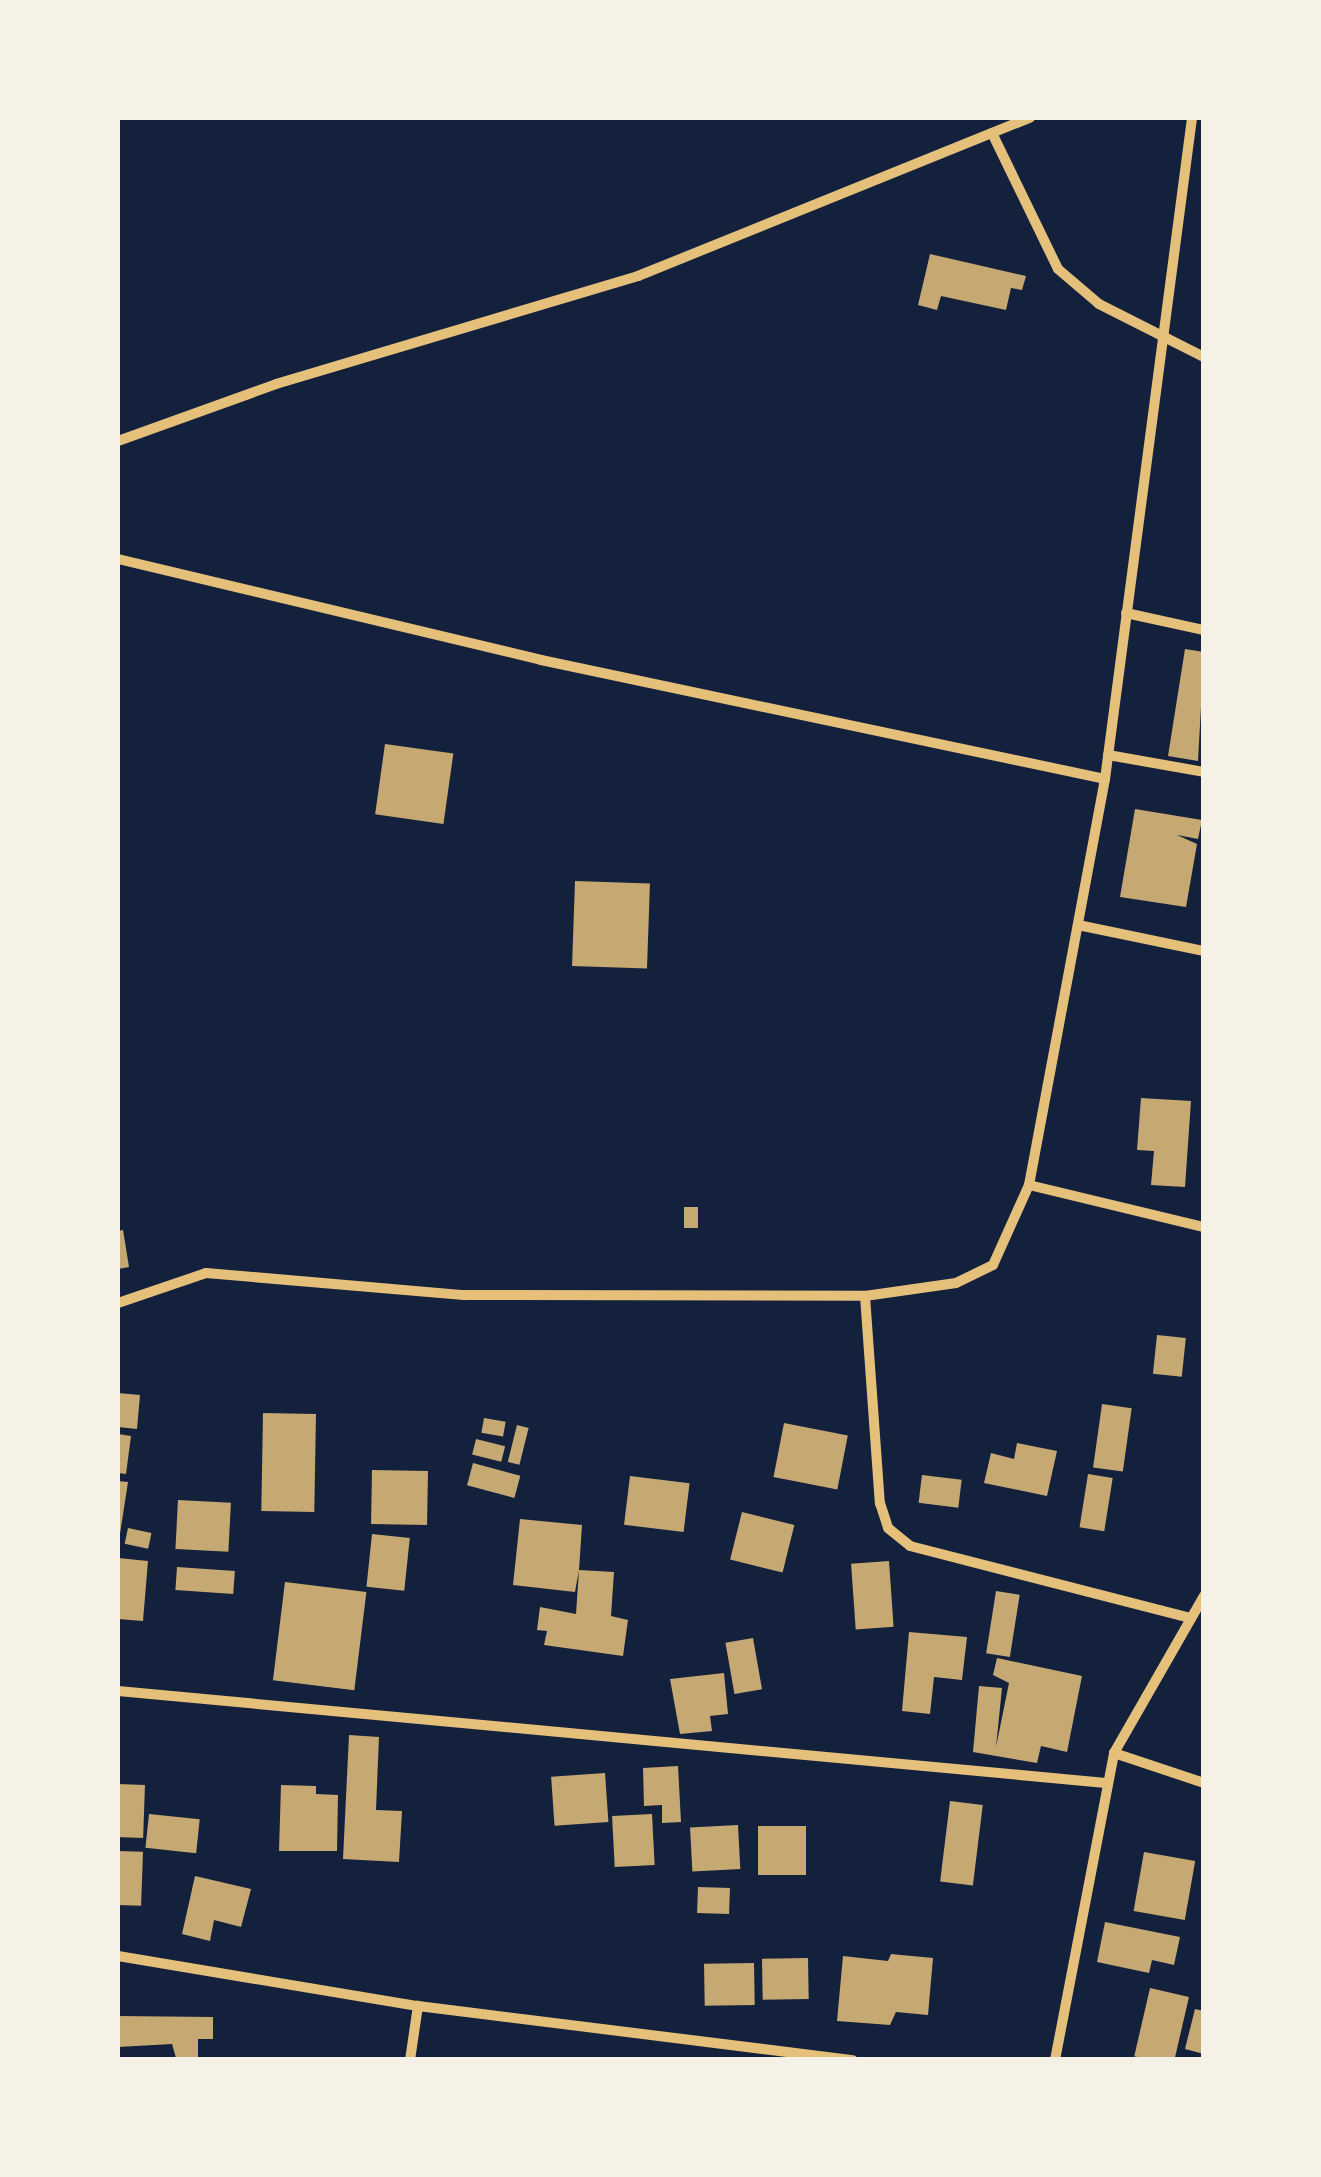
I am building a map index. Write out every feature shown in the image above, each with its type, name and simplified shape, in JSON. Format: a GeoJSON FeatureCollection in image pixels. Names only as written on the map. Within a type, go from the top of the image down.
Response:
{"type":"FeatureCollection","features":[{"type":"Feature","properties":{"kind":"street"},"geometry":{"type":"LineString","coordinates":[[118,441],[276,384],[638,276],[1030,118]]}},
{"type":"Feature","properties":{"kind":"street"},"geometry":{"type":"LineString","coordinates":[[118,1303],[206,1273],[464,1295],[866,1296],[978,1277],[1014,1228],[1029,1186],[1105,780],[1192,118]]}},
{"type":"Feature","properties":{"kind":"street"},"geometry":{"type":"LineString","coordinates":[[992,133],[1058,269],[1099,304],[1204,357]]}},
{"type":"Feature","properties":{"kind":"street"},"geometry":{"type":"LineString","coordinates":[[118,559],[542,660],[1105,780]]}},
{"type":"Feature","properties":{"kind":"street"},"geometry":{"type":"LineString","coordinates":[[1126,613],[1204,630]]}},
{"type":"Feature","properties":{"kind":"street"},"geometry":{"type":"LineString","coordinates":[[1108,754],[1204,772]]}},
{"type":"Feature","properties":{"kind":"street"},"geometry":{"type":"LineString","coordinates":[[1078,925],[1204,951]]}},
{"type":"Feature","properties":{"kind":"street"},"geometry":{"type":"LineString","coordinates":[[1029,1186],[1204,1227]]}},
{"type":"Feature","properties":{"kind":"street"},"geometry":{"type":"LineString","coordinates":[[866,1296],[880,1503],[888,1528],[910,1546],[1191,1618]]}},
{"type":"Feature","properties":{"kind":"street"},"geometry":{"type":"LineString","coordinates":[[1056,2060],[1114,1753],[1204,1596]]}},
{"type":"Feature","properties":{"kind":"street"},"geometry":{"type":"LineString","coordinates":[[118,1690],[1106,1783]]}},
{"type":"Feature","properties":{"kind":"street"},"geometry":{"type":"LineString","coordinates":[[1114,1753],[1204,1783]]}},
{"type":"Feature","properties":{"kind":"street"},"geometry":{"type":"LineString","coordinates":[[118,1956],[418,2006],[853,2060]]}},
{"type":"Feature","properties":{"kind":"street"},"geometry":{"type":"LineString","coordinates":[[410,2060],[418,2006]]}},
{"type":"Feature","properties":{"kind":"building"},"geometry":{"type":"Polygon","coordinates":[[[930,254],[1026,276],[1022,290],[1011,288],[1006,310],[941,296],[937,310],[918,305],[930,254]]]}},
{"type":"Feature","properties":{"kind":"building"},"geometry":{"type":"Polygon","coordinates":[[[1185,649],[1204,652],[1198,761],[1168,756],[1185,649]]]}},
{"type":"Feature","properties":{"kind":"building"},"geometry":{"type":"Polygon","coordinates":[[[385,744],[453,754],[443,824],[375,814],[385,744]]]}},
{"type":"Feature","properties":{"kind":"building"},"geometry":{"type":"Polygon","coordinates":[[[1135,809],[1202,820],[1198,839],[1177,835],[1197,844],[1186,907],[1120,897],[1135,809]]]}},
{"type":"Feature","properties":{"kind":"building"},"geometry":{"type":"Polygon","coordinates":[[[575,881],[650,884],[647,969],[572,966],[575,881]]]}},
{"type":"Feature","properties":{"kind":"building"},"geometry":{"type":"Polygon","coordinates":[[[1141,1098],[1191,1101],[1185,1187],[1151,1185],[1154,1151],[1137,1150],[1141,1098]]]}},
{"type":"Feature","properties":{"kind":"building"},"geometry":{"type":"Polygon","coordinates":[[[684,1207],[698,1207],[698,1228],[684,1228],[684,1207]]]}},
{"type":"Feature","properties":{"kind":"building"},"geometry":{"type":"Polygon","coordinates":[[[123,1230],[129,1267],[118,1269],[118,1231],[123,1230]]]}},
{"type":"Feature","properties":{"kind":"building"},"geometry":{"type":"Polygon","coordinates":[[[1157,1335],[1186,1338],[1182,1377],[1153,1374],[1157,1335]]]}},
{"type":"Feature","properties":{"kind":"building"},"geometry":{"type":"Polygon","coordinates":[[[118,1393],[140,1395],[137,1429],[118,1427],[118,1393]]]}},
{"type":"Feature","properties":{"kind":"building"},"geometry":{"type":"Polygon","coordinates":[[[1102,1404],[1132,1408],[1123,1472],[1093,1467],[1102,1404]]]}},
{"type":"Feature","properties":{"kind":"building"},"geometry":{"type":"Polygon","coordinates":[[[263,1413],[316,1414],[314,1512],[261,1511],[263,1413]]]}},
{"type":"Feature","properties":{"kind":"building"},"geometry":{"type":"Polygon","coordinates":[[[484,1418],[506,1422],[503,1437],[481,1433],[484,1418]]]}},
{"type":"Feature","properties":{"kind":"building"},"geometry":{"type":"Polygon","coordinates":[[[784,1423],[848,1435],[837,1489],[774,1477],[784,1423]]]}},
{"type":"Feature","properties":{"kind":"building"},"geometry":{"type":"Polygon","coordinates":[[[517,1425],[529,1428],[519,1465],[508,1462],[517,1425]]]}},
{"type":"Feature","properties":{"kind":"building"},"geometry":{"type":"Polygon","coordinates":[[[118,1434],[131,1436],[126,1474],[118,1473],[118,1434]]]}},
{"type":"Feature","properties":{"kind":"building"},"geometry":{"type":"Polygon","coordinates":[[[476,1439],[505,1446],[501,1462],[472,1455],[476,1439]]]}},
{"type":"Feature","properties":{"kind":"building"},"geometry":{"type":"Polygon","coordinates":[[[1017,1443],[1057,1451],[1047,1496],[984,1483],[991,1453],[1014,1459],[1017,1443]]]}},
{"type":"Feature","properties":{"kind":"building"},"geometry":{"type":"Polygon","coordinates":[[[473,1463],[520,1476],[514,1498],[467,1485],[473,1463]]]}},
{"type":"Feature","properties":{"kind":"building"},"geometry":{"type":"Polygon","coordinates":[[[372,1470],[428,1471],[427,1525],[371,1524],[372,1470]]]}},
{"type":"Feature","properties":{"kind":"building"},"geometry":{"type":"Polygon","coordinates":[[[1088,1474],[1113,1478],[1104,1531],[1080,1527],[1088,1474]]]}},
{"type":"Feature","properties":{"kind":"building"},"geometry":{"type":"Polygon","coordinates":[[[922,1475],[962,1480],[958,1508],[919,1503],[922,1475]]]}},
{"type":"Feature","properties":{"kind":"building"},"geometry":{"type":"Polygon","coordinates":[[[630,1476],[690,1483],[684,1532],[624,1525],[630,1476]]]}},
{"type":"Feature","properties":{"kind":"building"},"geometry":{"type":"Polygon","coordinates":[[[118,1481],[128,1482],[120,1534],[118,1534],[118,1481]]]}},
{"type":"Feature","properties":{"kind":"building"},"geometry":{"type":"Polygon","coordinates":[[[178,1500],[231,1503],[228,1552],[175,1549],[178,1500]]]}},
{"type":"Feature","properties":{"kind":"building"},"geometry":{"type":"Polygon","coordinates":[[[742,1512],[794,1525],[783,1573],[730,1560],[742,1512]]]}},
{"type":"Feature","properties":{"kind":"building"},"geometry":{"type":"Polygon","coordinates":[[[520,1519],[582,1525],[575,1592],[513,1585],[520,1519]]]}},
{"type":"Feature","properties":{"kind":"building"},"geometry":{"type":"Polygon","coordinates":[[[128,1528],[151,1533],[148,1549],[125,1544],[128,1528]]]}},
{"type":"Feature","properties":{"kind":"building"},"geometry":{"type":"Polygon","coordinates":[[[372,1534],[410,1538],[404,1591],[366,1587],[372,1534]]]}},
{"type":"Feature","properties":{"kind":"building"},"geometry":{"type":"Polygon","coordinates":[[[118,1558],[148,1561],[143,1621],[118,1619],[118,1558]]]}},
{"type":"Feature","properties":{"kind":"building"},"geometry":{"type":"Polygon","coordinates":[[[889,1561],[894,1627],[856,1629],[851,1564],[889,1561]]]}},
{"type":"Feature","properties":{"kind":"building"},"geometry":{"type":"Polygon","coordinates":[[[177,1567],[235,1571],[233,1594],[175,1590],[177,1567]]]}},
{"type":"Feature","properties":{"kind":"building"},"geometry":{"type":"Polygon","coordinates":[[[579,1570],[614,1572],[611,1616],[628,1620],[623,1656],[544,1645],[547,1631],[537,1630],[540,1607],[576,1614],[579,1570]]]}},
{"type":"Feature","properties":{"kind":"building"},"geometry":{"type":"Polygon","coordinates":[[[285,1582],[366,1592],[354,1690],[273,1680],[285,1582]]]}},
{"type":"Feature","properties":{"kind":"building"},"geometry":{"type":"Polygon","coordinates":[[[996,1591],[1020,1595],[1010,1657],[986,1653],[996,1591]]]}},
{"type":"Feature","properties":{"kind":"building"},"geometry":{"type":"Polygon","coordinates":[[[909,1632],[967,1637],[962,1680],[934,1677],[930,1714],[902,1711],[909,1632]]]}},
{"type":"Feature","properties":{"kind":"building"},"geometry":{"type":"Polygon","coordinates":[[[753,1638],[762,1689],[734,1694],[725,1643],[753,1638]]]}},
{"type":"Feature","properties":{"kind":"building"},"geometry":{"type":"Polygon","coordinates":[[[997,1658],[1082,1676],[1067,1752],[1041,1746],[1037,1763],[973,1752],[979,1686],[1002,1688],[996,1747],[1009,1683],[993,1675],[997,1658]]]}},
{"type":"Feature","properties":{"kind":"building"},"geometry":{"type":"Polygon","coordinates":[[[724,1673],[728,1714],[710,1716],[712,1731],[680,1734],[670,1679],[724,1673]]]}},
{"type":"Feature","properties":{"kind":"building"},"geometry":{"type":"Polygon","coordinates":[[[349,1735],[379,1737],[376,1810],[402,1811],[399,1862],[343,1859],[349,1735]]]}},
{"type":"Feature","properties":{"kind":"building"},"geometry":{"type":"Polygon","coordinates":[[[678,1766],[681,1822],[662,1823],[662,1805],[644,1806],[643,1768],[678,1766]]]}},
{"type":"Feature","properties":{"kind":"building"},"geometry":{"type":"Polygon","coordinates":[[[605,1773],[608,1822],[555,1826],[551,1777],[605,1773]]]}},
{"type":"Feature","properties":{"kind":"building"},"geometry":{"type":"Polygon","coordinates":[[[118,1784],[145,1785],[143,1838],[118,1837],[118,1784]]]}},
{"type":"Feature","properties":{"kind":"building"},"geometry":{"type":"Polygon","coordinates":[[[281,1785],[316,1786],[316,1794],[338,1795],[337,1851],[279,1851],[281,1785]]]}},
{"type":"Feature","properties":{"kind":"building"},"geometry":{"type":"Polygon","coordinates":[[[950,1801],[983,1805],[973,1885],[940,1881],[950,1801]]]}},
{"type":"Feature","properties":{"kind":"building"},"geometry":{"type":"Polygon","coordinates":[[[149,1814],[200,1819],[196,1853],[145,1848],[149,1814]]]}},
{"type":"Feature","properties":{"kind":"building"},"geometry":{"type":"Polygon","coordinates":[[[652,1814],[655,1865],[615,1867],[612,1816],[652,1814]]]}},
{"type":"Feature","properties":{"kind":"building"},"geometry":{"type":"Polygon","coordinates":[[[738,1825],[740,1869],[692,1871],[690,1828],[738,1825]]]}},
{"type":"Feature","properties":{"kind":"building"},"geometry":{"type":"Polygon","coordinates":[[[758,1826],[806,1826],[806,1875],[758,1875],[758,1826]]]}},
{"type":"Feature","properties":{"kind":"building"},"geometry":{"type":"Polygon","coordinates":[[[118,1851],[143,1852],[141,1906],[118,1905],[118,1851]]]}},
{"type":"Feature","properties":{"kind":"building"},"geometry":{"type":"Polygon","coordinates":[[[1144,1852],[1195,1861],[1185,1920],[1134,1911],[1144,1852]]]}},
{"type":"Feature","properties":{"kind":"building"},"geometry":{"type":"Polygon","coordinates":[[[195,1876],[251,1889],[241,1927],[214,1920],[210,1941],[182,1934],[195,1876]]]}},
{"type":"Feature","properties":{"kind":"building"},"geometry":{"type":"Polygon","coordinates":[[[698,1887],[730,1888],[729,1914],[697,1913],[698,1887]]]}},
{"type":"Feature","properties":{"kind":"building"},"geometry":{"type":"Polygon","coordinates":[[[1105,1922],[1180,1937],[1174,1965],[1152,1960],[1149,1973],[1097,1962],[1105,1922]]]}},
{"type":"Feature","properties":{"kind":"building"},"geometry":{"type":"Polygon","coordinates":[[[891,1954],[933,1958],[928,2015],[896,2012],[890,2025],[837,2021],[843,1956],[888,1961],[891,1954]]]}},
{"type":"Feature","properties":{"kind":"building"},"geometry":{"type":"Polygon","coordinates":[[[808,1958],[809,1999],[763,2000],[762,1959],[808,1958]]]}},
{"type":"Feature","properties":{"kind":"building"},"geometry":{"type":"Polygon","coordinates":[[[754,1963],[755,2005],[705,2006],[704,1964],[754,1963]]]}},
{"type":"Feature","properties":{"kind":"building"},"geometry":{"type":"Polygon","coordinates":[[[1150,1988],[1189,1997],[1174,2060],[1134,2056],[1150,1988]]]}},
{"type":"Feature","properties":{"kind":"building"},"geometry":{"type":"Polygon","coordinates":[[[1195,2009],[1204,2011],[1204,2054],[1185,2049],[1195,2009]]]}},
{"type":"Feature","properties":{"kind":"building"},"geometry":{"type":"Polygon","coordinates":[[[118,2016],[213,2017],[213,2039],[198,2039],[198,2059],[176,2058],[172,2044],[118,2047],[118,2016]]]}}]}
